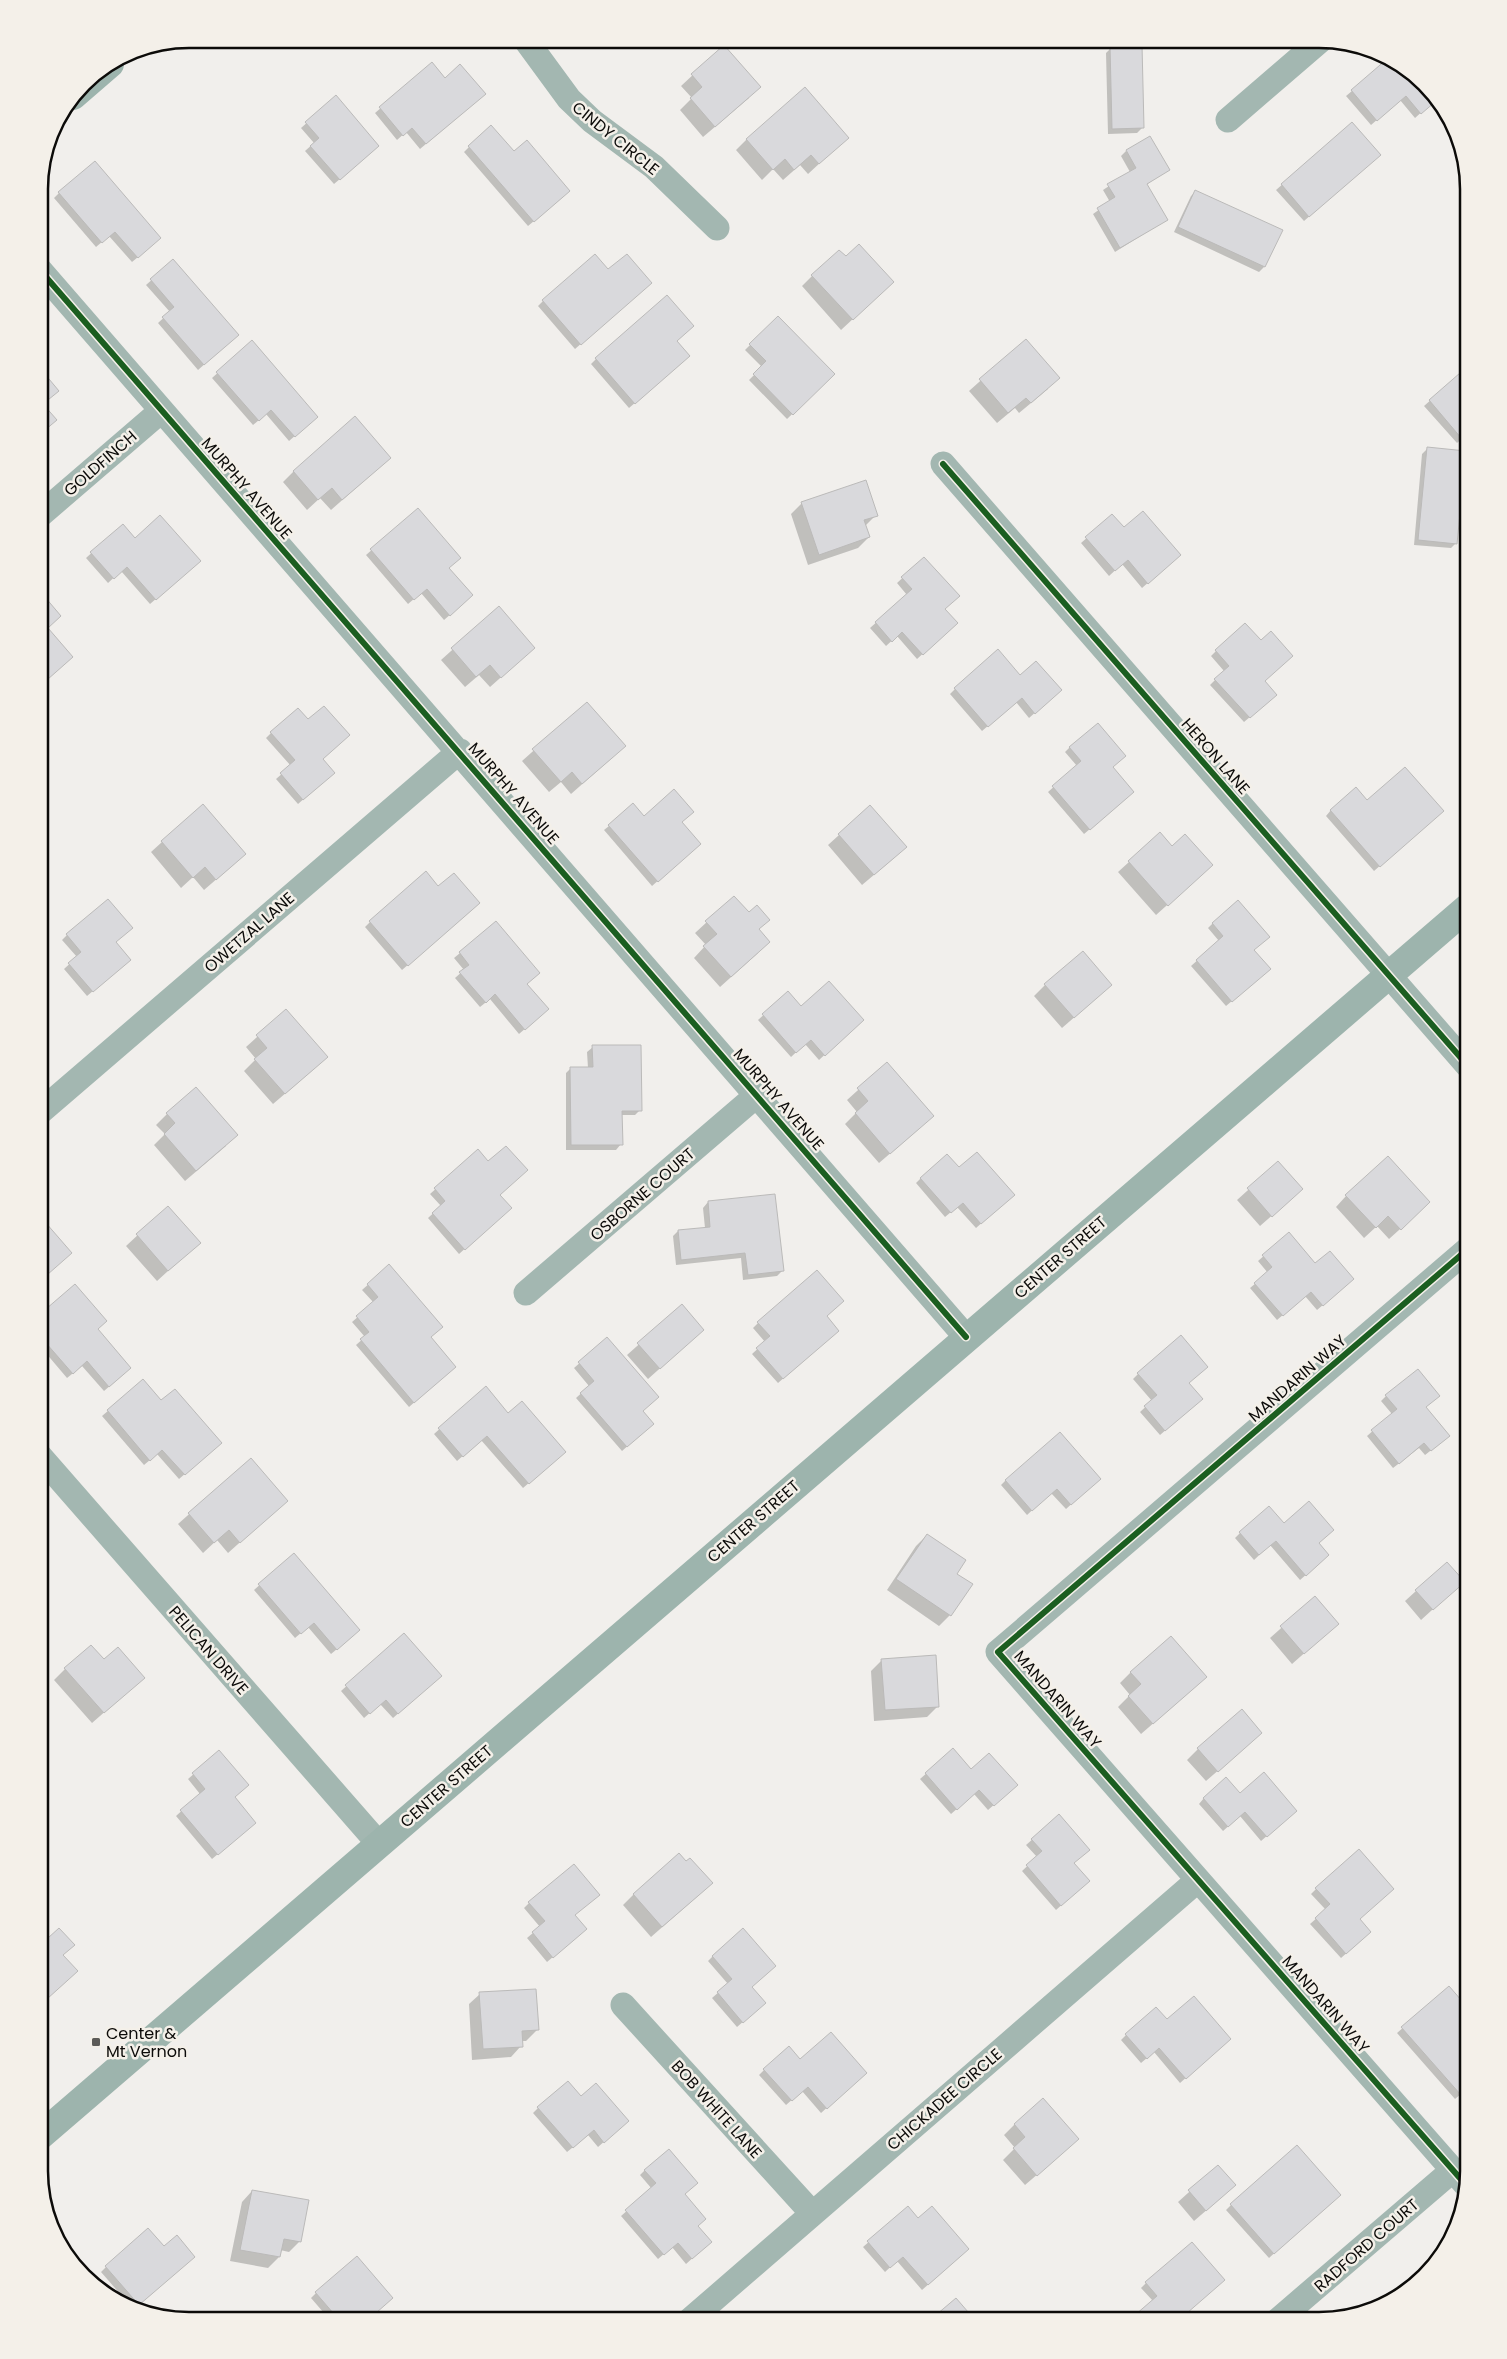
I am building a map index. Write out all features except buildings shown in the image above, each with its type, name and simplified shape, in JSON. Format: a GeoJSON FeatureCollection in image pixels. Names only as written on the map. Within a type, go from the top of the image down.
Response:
{"type":"FeatureCollection","features":[{"type":"Feature","properties":{"kind":"main road","name":"CENTER STREET"},"geometry":{"type":"LineString","coordinates":[[47,2125],[379,1844],[1460,913]]}},
{"type":"Feature","properties":{"kind":"street","name":"CINDY CIRCLE"},"geometry":{"type":"LineString","coordinates":[[532,48],[569,99],[592,121],[654,168],[717,228]]}},
{"type":"Feature","properties":{"kind":"street"},"geometry":{"type":"LineString","coordinates":[[1228,120],[1312,48]]}},
{"type":"Feature","properties":{"kind":"street","name":"MURPHY AVENUE"},"geometry":{"type":"LineString","coordinates":[[48,279],[460,751],[966,1337]]}},
{"type":"Feature","properties":{"kind":"street","name":"GOLDFINCH"},"geometry":{"type":"LineString","coordinates":[[48,508],[161,411]]}},
{"type":"Feature","properties":{"kind":"street","name":"HERON LANE"},"geometry":{"type":"LineString","coordinates":[[943,464],[1460,1057]]}},
{"type":"Feature","properties":{"kind":"street","name":"OWETZAL LANE"},"geometry":{"type":"LineString","coordinates":[[48,1106],[460,751]]}},
{"type":"Feature","properties":{"kind":"street","name":"OSBORNE COURT"},"geometry":{"type":"LineString","coordinates":[[526,1293],[757,1095]]}},
{"type":"Feature","properties":{"kind":"street","name":"MANDARIN WAY"},"geometry":{"type":"LineString","coordinates":[[1459,2176],[998,1652],[1460,1256]]}},
{"type":"Feature","properties":{"kind":"street","name":"PELICAN DRIVE"},"geometry":{"type":"LineString","coordinates":[[47,1465],[379,1844]]}},
{"type":"Feature","properties":{"kind":"street","name":"CHICKADEE CIRCLE"},"geometry":{"type":"LineString","coordinates":[[700,2311],[1198,1880]]}},
{"type":"Feature","properties":{"kind":"street","name":"BOB WHITE LANE"},"geometry":{"type":"LineString","coordinates":[[623,2005],[812,2213]]}},
{"type":"Feature","properties":{"kind":"street","name":"RADFORD COURT"},"geometry":{"type":"LineString","coordinates":[[1288,2312],[1459,2178]]}},
{"type":"Feature","properties":{"kind":"cycle path"},"geometry":{"type":"LineString","coordinates":[[48,279],[966,1337]]}},
{"type":"Feature","properties":{"kind":"cycle path"},"geometry":{"type":"LineString","coordinates":[[943,464],[1460,1057]]}},
{"type":"Feature","properties":{"kind":"cycle path"},"geometry":{"type":"LineString","coordinates":[[1459,2177],[998,1652],[1460,1256]]}},
{"type":"Feature","properties":{"kind":"place","name":"Center & Mt Vernon"},"geometry":{"type":"Point","coordinates":[96,2042]}}]}
